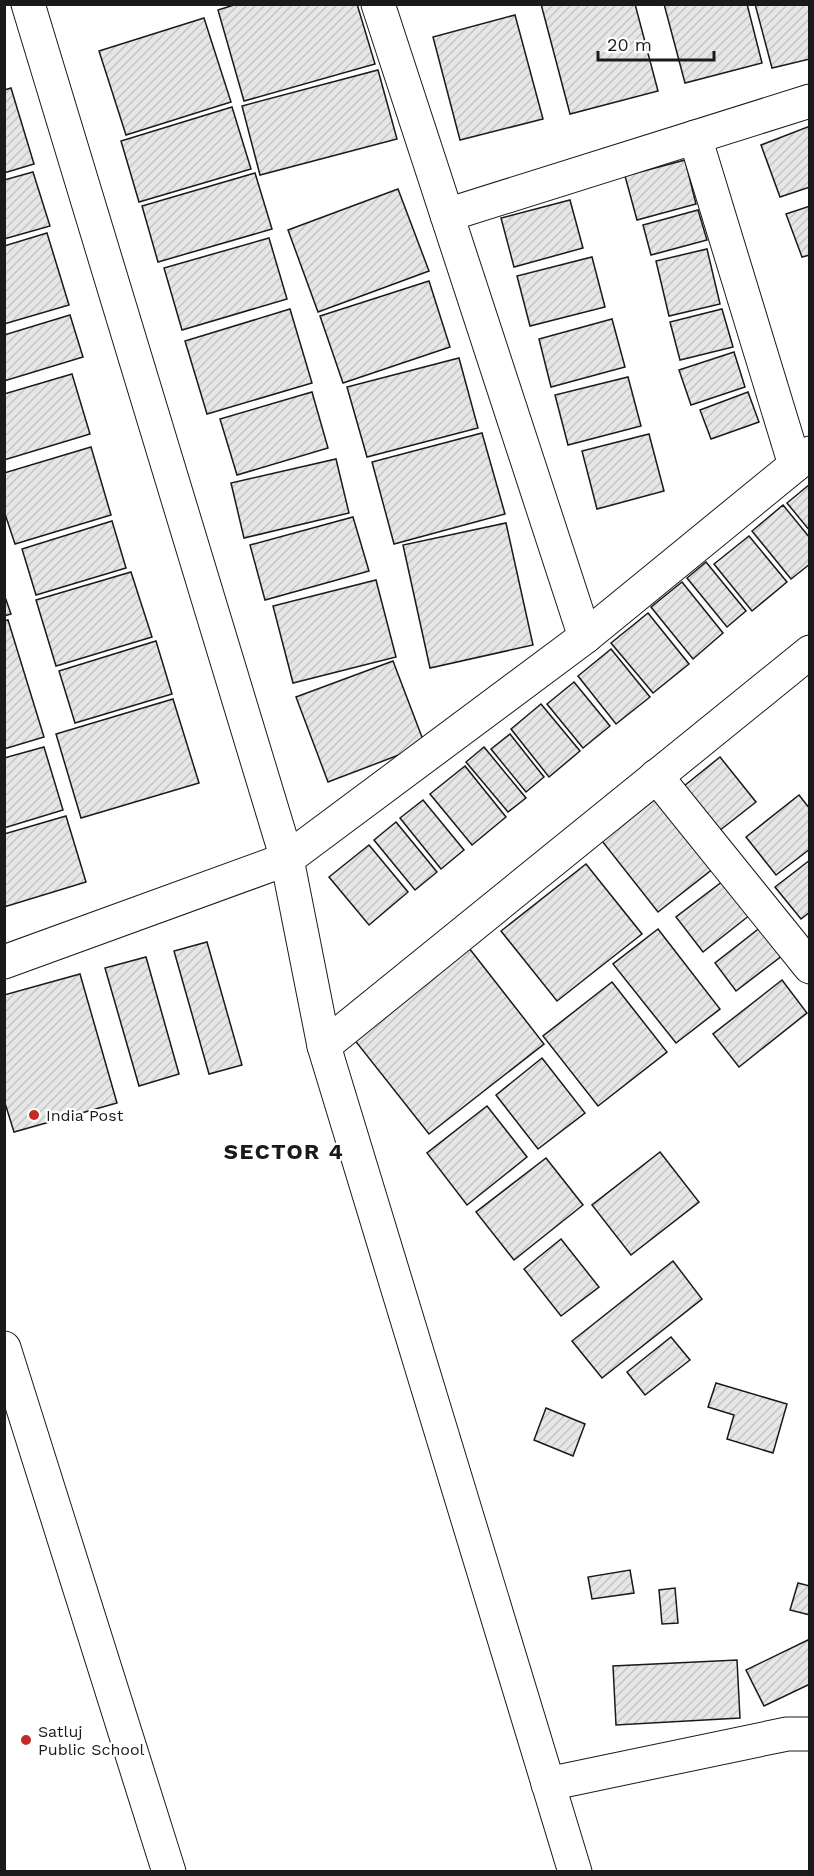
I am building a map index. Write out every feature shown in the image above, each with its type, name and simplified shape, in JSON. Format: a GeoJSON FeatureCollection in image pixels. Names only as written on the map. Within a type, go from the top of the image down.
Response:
{"type":"FeatureCollection","features":[{"type":"Feature","properties":{"kind":"street"},"geometry":{"type":"LineString","coordinates":[[28,4],[287,859],[324,1046],[574,1872]]}},
{"type":"Feature","properties":{"kind":"street"},"geometry":{"type":"LineString","coordinates":[[378,4],[585,637]]}},
{"type":"Feature","properties":{"kind":"street"},"geometry":{"type":"LineString","coordinates":[[447,215],[810,101]]}},
{"type":"Feature","properties":{"kind":"street"},"geometry":{"type":"LineString","coordinates":[[4,962],[287,859],[585,637],[802,459],[695,137]]}},
{"type":"Feature","properties":{"kind":"street"},"geometry":{"type":"LineString","coordinates":[[324,1046],[810,652]]}},
{"type":"Feature","properties":{"kind":"street"},"geometry":{"type":"LineString","coordinates":[[656,776],[810,967]]}},
{"type":"Feature","properties":{"kind":"street"},"geometry":{"type":"LineString","coordinates":[[6,1357],[169,1872]]}},
{"type":"Feature","properties":{"kind":"street"},"geometry":{"type":"LineString","coordinates":[[548,1784],[787,1734],[810,1734]]}},
{"type":"Feature","properties":{"kind":"building"},"geometry":{"type":"Polygon","coordinates":[[[237,4],[357,4],[375,64],[244,101],[218,10],[237,4]]]}},
{"type":"Feature","properties":{"kind":"building"},"geometry":{"type":"Polygon","coordinates":[[[541,4],[635,4],[658,91],[570,114],[541,4]]]}},
{"type":"Feature","properties":{"kind":"building"},"geometry":{"type":"Polygon","coordinates":[[[664,4],[747,4],[762,63],[685,83],[664,4]]]}},
{"type":"Feature","properties":{"kind":"building"},"geometry":{"type":"Polygon","coordinates":[[[755,4],[810,4],[810,59],[772,68],[755,4]]]}},
{"type":"Feature","properties":{"kind":"building"},"geometry":{"type":"Polygon","coordinates":[[[515,15],[543,119],[460,140],[433,37],[515,15]]]}},
{"type":"Feature","properties":{"kind":"building"},"geometry":{"type":"Polygon","coordinates":[[[204,18],[231,102],[126,135],[99,51],[204,18]]]}},
{"type":"Feature","properties":{"kind":"building"},"geometry":{"type":"Polygon","coordinates":[[[378,70],[397,139],[260,175],[242,106],[378,70]]]}},
{"type":"Feature","properties":{"kind":"building"},"geometry":{"type":"Polygon","coordinates":[[[11,88],[34,164],[4,173],[4,90],[11,88]]]}},
{"type":"Feature","properties":{"kind":"building"},"geometry":{"type":"Polygon","coordinates":[[[232,107],[251,169],[139,202],[121,141],[232,107]]]}},
{"type":"Feature","properties":{"kind":"building"},"geometry":{"type":"Polygon","coordinates":[[[810,126],[810,187],[780,197],[761,145],[810,126]]]}},
{"type":"Feature","properties":{"kind":"building"},"geometry":{"type":"Polygon","coordinates":[[[685,160],[696,204],[637,220],[625,176],[685,160]]]}},
{"type":"Feature","properties":{"kind":"building"},"geometry":{"type":"Polygon","coordinates":[[[33,172],[50,226],[4,239],[4,180],[33,172]]]}},
{"type":"Feature","properties":{"kind":"building"},"geometry":{"type":"Polygon","coordinates":[[[255,173],[272,229],[158,262],[142,206],[255,173]]]}},
{"type":"Feature","properties":{"kind":"building"},"geometry":{"type":"Polygon","coordinates":[[[398,189],[429,271],[318,312],[288,230],[398,189]]]}},
{"type":"Feature","properties":{"kind":"building"},"geometry":{"type":"Polygon","coordinates":[[[570,200],[583,248],[514,267],[501,218],[570,200]]]}},
{"type":"Feature","properties":{"kind":"building"},"geometry":{"type":"Polygon","coordinates":[[[810,206],[810,255],[802,257],[786,214],[810,206]]]}},
{"type":"Feature","properties":{"kind":"building"},"geometry":{"type":"Polygon","coordinates":[[[698,210],[707,240],[651,255],[643,225],[698,210]]]}},
{"type":"Feature","properties":{"kind":"building"},"geometry":{"type":"Polygon","coordinates":[[[47,233],[69,305],[4,324],[4,246],[47,233]]]}},
{"type":"Feature","properties":{"kind":"building"},"geometry":{"type":"Polygon","coordinates":[[[269,238],[287,299],[182,330],[164,268],[269,238]]]}},
{"type":"Feature","properties":{"kind":"building"},"geometry":{"type":"Polygon","coordinates":[[[707,249],[720,304],[669,316],[656,261],[707,249]]]}},
{"type":"Feature","properties":{"kind":"building"},"geometry":{"type":"Polygon","coordinates":[[[592,257],[605,307],[530,326],[517,276],[592,257]]]}},
{"type":"Feature","properties":{"kind":"building"},"geometry":{"type":"Polygon","coordinates":[[[429,281],[450,347],[343,383],[320,316],[429,281]]]}},
{"type":"Feature","properties":{"kind":"building"},"geometry":{"type":"Polygon","coordinates":[[[290,309],[312,383],[207,414],[185,341],[290,309]]]}},
{"type":"Feature","properties":{"kind":"building"},"geometry":{"type":"Polygon","coordinates":[[[722,309],[733,347],[680,360],[670,322],[722,309]]]}},
{"type":"Feature","properties":{"kind":"building"},"geometry":{"type":"Polygon","coordinates":[[[70,315],[83,357],[4,381],[4,335],[70,315]]]}},
{"type":"Feature","properties":{"kind":"building"},"geometry":{"type":"Polygon","coordinates":[[[612,319],[625,367],[551,387],[539,339],[612,319]]]}},
{"type":"Feature","properties":{"kind":"building"},"geometry":{"type":"Polygon","coordinates":[[[734,352],[745,387],[691,405],[679,370],[734,352]]]}},
{"type":"Feature","properties":{"kind":"building"},"geometry":{"type":"Polygon","coordinates":[[[459,358],[478,428],[367,457],[347,387],[459,358]]]}},
{"type":"Feature","properties":{"kind":"building"},"geometry":{"type":"Polygon","coordinates":[[[72,374],[90,434],[4,460],[4,394],[72,374]]]}},
{"type":"Feature","properties":{"kind":"building"},"geometry":{"type":"Polygon","coordinates":[[[628,377],[641,426],[568,445],[555,395],[628,377]]]}},
{"type":"Feature","properties":{"kind":"building"},"geometry":{"type":"Polygon","coordinates":[[[312,392],[328,448],[237,475],[220,419],[312,392]]]}},
{"type":"Feature","properties":{"kind":"building"},"geometry":{"type":"Polygon","coordinates":[[[748,392],[759,422],[711,439],[700,410],[748,392]]]}},
{"type":"Feature","properties":{"kind":"building"},"geometry":{"type":"Polygon","coordinates":[[[482,433],[505,514],[394,544],[372,462],[482,433]]]}},
{"type":"Feature","properties":{"kind":"building"},"geometry":{"type":"Polygon","coordinates":[[[649,434],[664,491],[597,509],[582,451],[649,434]]]}},
{"type":"Feature","properties":{"kind":"building"},"geometry":{"type":"Polygon","coordinates":[[[91,447],[111,515],[15,544],[4,511],[4,473],[91,447]]]}},
{"type":"Feature","properties":{"kind":"building"},"geometry":{"type":"Polygon","coordinates":[[[336,459],[349,513],[244,538],[231,483],[336,459]]]}},
{"type":"Feature","properties":{"kind":"building"},"geometry":{"type":"Polygon","coordinates":[[[810,484],[810,531],[787,503],[810,484]]]}},
{"type":"Feature","properties":{"kind":"building"},"geometry":{"type":"Polygon","coordinates":[[[783,505],[810,538],[810,564],[791,579],[752,531],[783,505]]]}},
{"type":"Feature","properties":{"kind":"building"},"geometry":{"type":"Polygon","coordinates":[[[353,517],[369,571],[265,600],[250,545],[353,517]]]}},
{"type":"Feature","properties":{"kind":"building"},"geometry":{"type":"Polygon","coordinates":[[[112,521],[126,568],[36,595],[22,549],[112,521]]]}},
{"type":"Feature","properties":{"kind":"building"},"geometry":{"type":"Polygon","coordinates":[[[506,523],[533,645],[430,668],[403,545],[506,523]]]}},
{"type":"Feature","properties":{"kind":"building"},"geometry":{"type":"Polygon","coordinates":[[[749,536],[787,582],[752,611],[714,564],[749,536]]]}},
{"type":"Feature","properties":{"kind":"building"},"geometry":{"type":"Polygon","coordinates":[[[706,562],[746,611],[727,627],[687,578],[706,562]]]}},
{"type":"Feature","properties":{"kind":"building"},"geometry":{"type":"Polygon","coordinates":[[[131,572],[152,637],[56,666],[36,600],[131,572]]]}},
{"type":"Feature","properties":{"kind":"building"},"geometry":{"type":"Polygon","coordinates":[[[376,580],[396,657],[293,683],[273,606],[376,580]]]}},
{"type":"Feature","properties":{"kind":"building"},"geometry":{"type":"Polygon","coordinates":[[[682,582],[723,633],[693,659],[651,607],[682,582]]]}},
{"type":"Feature","properties":{"kind":"building"},"geometry":{"type":"Polygon","coordinates":[[[4,594],[11,614],[4,616],[4,594]]]}},
{"type":"Feature","properties":{"kind":"building"},"geometry":{"type":"Polygon","coordinates":[[[648,613],[689,664],[653,693],[611,643],[648,613]]]}},
{"type":"Feature","properties":{"kind":"building"},"geometry":{"type":"Polygon","coordinates":[[[8,620],[44,737],[4,749],[4,621],[8,620]]]}},
{"type":"Feature","properties":{"kind":"building"},"geometry":{"type":"Polygon","coordinates":[[[156,641],[172,694],[75,723],[59,671],[156,641]]]}},
{"type":"Feature","properties":{"kind":"building"},"geometry":{"type":"Polygon","coordinates":[[[611,649],[650,697],[616,724],[578,676],[611,649]]]}},
{"type":"Feature","properties":{"kind":"building"},"geometry":{"type":"Polygon","coordinates":[[[393,661],[425,745],[328,782],[296,697],[393,661]]]}},
{"type":"Feature","properties":{"kind":"building"},"geometry":{"type":"Polygon","coordinates":[[[574,682],[610,726],[583,748],[547,704],[574,682]]]}},
{"type":"Feature","properties":{"kind":"building"},"geometry":{"type":"Polygon","coordinates":[[[173,699],[199,783],[81,818],[56,734],[173,699]]]}},
{"type":"Feature","properties":{"kind":"building"},"geometry":{"type":"Polygon","coordinates":[[[541,704],[580,751],[549,777],[511,729],[541,704]]]}},
{"type":"Feature","properties":{"kind":"building"},"geometry":{"type":"Polygon","coordinates":[[[510,734],[544,777],[526,792],[491,749],[510,734]]]}},
{"type":"Feature","properties":{"kind":"building"},"geometry":{"type":"Polygon","coordinates":[[[44,747],[63,810],[4,828],[4,758],[44,747]]]}},
{"type":"Feature","properties":{"kind":"building"},"geometry":{"type":"Polygon","coordinates":[[[484,747],[526,798],[508,812],[466,762],[484,747]]]}},
{"type":"Feature","properties":{"kind":"building"},"geometry":{"type":"Polygon","coordinates":[[[720,757],[756,802],[719,831],[684,786],[720,757]]]}},
{"type":"Feature","properties":{"kind":"building"},"geometry":{"type":"Polygon","coordinates":[[[465,766],[506,817],[472,845],[430,794],[465,766]]]}},
{"type":"Feature","properties":{"kind":"building"},"geometry":{"type":"Polygon","coordinates":[[[663,793],[719,864],[658,912],[602,841],[663,793]]]}},
{"type":"Feature","properties":{"kind":"building"},"geometry":{"type":"Polygon","coordinates":[[[799,795],[810,809],[810,849],[776,875],[746,837],[799,795]]]}},
{"type":"Feature","properties":{"kind":"building"},"geometry":{"type":"Polygon","coordinates":[[[423,800],[464,850],[441,869],[400,818],[423,800]]]}},
{"type":"Feature","properties":{"kind":"building"},"geometry":{"type":"Polygon","coordinates":[[[66,816],[86,882],[4,907],[4,834],[66,816]]]}},
{"type":"Feature","properties":{"kind":"building"},"geometry":{"type":"Polygon","coordinates":[[[396,822],[437,872],[415,890],[374,840],[396,822]]]}},
{"type":"Feature","properties":{"kind":"building"},"geometry":{"type":"Polygon","coordinates":[[[369,845],[408,892],[369,925],[329,877],[369,845]]]}},
{"type":"Feature","properties":{"kind":"building"},"geometry":{"type":"Polygon","coordinates":[[[810,860],[810,912],[801,919],[775,887],[810,860]]]}},
{"type":"Feature","properties":{"kind":"building"},"geometry":{"type":"Polygon","coordinates":[[[586,864],[642,934],[557,1001],[501,931],[586,864]]]}},
{"type":"Feature","properties":{"kind":"building"},"geometry":{"type":"Polygon","coordinates":[[[723,881],[750,915],[703,952],[676,917],[723,881]]]}},
{"type":"Feature","properties":{"kind":"building"},"geometry":{"type":"Polygon","coordinates":[[[761,927],[783,955],[736,991],[715,963],[761,927]]]}},
{"type":"Feature","properties":{"kind":"building"},"geometry":{"type":"Polygon","coordinates":[[[658,929],[720,1009],[676,1043],[613,964],[658,929]]]}},
{"type":"Feature","properties":{"kind":"building"},"geometry":{"type":"Polygon","coordinates":[[[207,942],[242,1065],[209,1074],[174,951],[207,942]]]}},
{"type":"Feature","properties":{"kind":"building"},"geometry":{"type":"Polygon","coordinates":[[[469,948],[544,1044],[429,1134],[353,1038],[469,948]]]}},
{"type":"Feature","properties":{"kind":"building"},"geometry":{"type":"Polygon","coordinates":[[[146,957],[179,1074],[139,1086],[105,968],[146,957]]]}},
{"type":"Feature","properties":{"kind":"building"},"geometry":{"type":"Polygon","coordinates":[[[80,974],[117,1103],[14,1132],[4,1100],[4,995],[80,974]]]}},
{"type":"Feature","properties":{"kind":"building"},"geometry":{"type":"Polygon","coordinates":[[[782,980],[807,1013],[739,1067],[713,1034],[782,980]]]}},
{"type":"Feature","properties":{"kind":"building"},"geometry":{"type":"Polygon","coordinates":[[[612,982],[667,1052],[598,1106],[543,1036],[612,982]]]}},
{"type":"Feature","properties":{"kind":"building"},"geometry":{"type":"Polygon","coordinates":[[[542,1058],[585,1113],[538,1149],[496,1095],[542,1058]]]}},
{"type":"Feature","properties":{"kind":"building"},"geometry":{"type":"Polygon","coordinates":[[[487,1106],[527,1157],[467,1205],[427,1153],[487,1106]]]}},
{"type":"Feature","properties":{"kind":"building"},"geometry":{"type":"Polygon","coordinates":[[[660,1152],[699,1202],[631,1255],[592,1205],[660,1152]]]}},
{"type":"Feature","properties":{"kind":"building"},"geometry":{"type":"Polygon","coordinates":[[[546,1158],[583,1205],[514,1260],[476,1212],[546,1158]]]}},
{"type":"Feature","properties":{"kind":"building"},"geometry":{"type":"Polygon","coordinates":[[[561,1239],[599,1287],[561,1316],[524,1269],[561,1239]]]}},
{"type":"Feature","properties":{"kind":"building"},"geometry":{"type":"Polygon","coordinates":[[[673,1261],[702,1299],[602,1378],[572,1341],[673,1261]]]}},
{"type":"Feature","properties":{"kind":"building"},"geometry":{"type":"Polygon","coordinates":[[[671,1337],[690,1360],[645,1395],[627,1372],[671,1337]]]}},
{"type":"Feature","properties":{"kind":"building"},"geometry":{"type":"Polygon","coordinates":[[[716,1383],[787,1404],[773,1453],[727,1439],[734,1415],[708,1407],[716,1383]]]}},
{"type":"Feature","properties":{"kind":"building"},"geometry":{"type":"Polygon","coordinates":[[[546,1408],[585,1424],[573,1456],[534,1440],[546,1408]]]}},
{"type":"Feature","properties":{"kind":"building"},"geometry":{"type":"Polygon","coordinates":[[[630,1570],[634,1593],[592,1599],[588,1577],[630,1570]]]}},
{"type":"Feature","properties":{"kind":"building"},"geometry":{"type":"Polygon","coordinates":[[[798,1583],[810,1586],[810,1615],[790,1610],[798,1583]]]}},
{"type":"Feature","properties":{"kind":"building"},"geometry":{"type":"Polygon","coordinates":[[[675,1588],[678,1623],[662,1624],[659,1590],[675,1588]]]}},
{"type":"Feature","properties":{"kind":"building"},"geometry":{"type":"Polygon","coordinates":[[[810,1639],[810,1684],[764,1706],[746,1670],[810,1639]]]}},
{"type":"Feature","properties":{"kind":"building"},"geometry":{"type":"Polygon","coordinates":[[[737,1660],[740,1718],[616,1725],[613,1666],[737,1660]]]}},
{"type":"Feature","properties":{"kind":"place","name":"India Post"},"geometry":{"type":"Point","coordinates":[34,1115]}},
{"type":"Feature","properties":{"kind":"place","name":"Satluj Public School"},"geometry":{"type":"Point","coordinates":[26,1740]}},
{"type":"Feature","properties":{"kind":"district","name":"SECTOR 4"},"geometry":{"type":"Point","coordinates":[284,1151]}}]}
